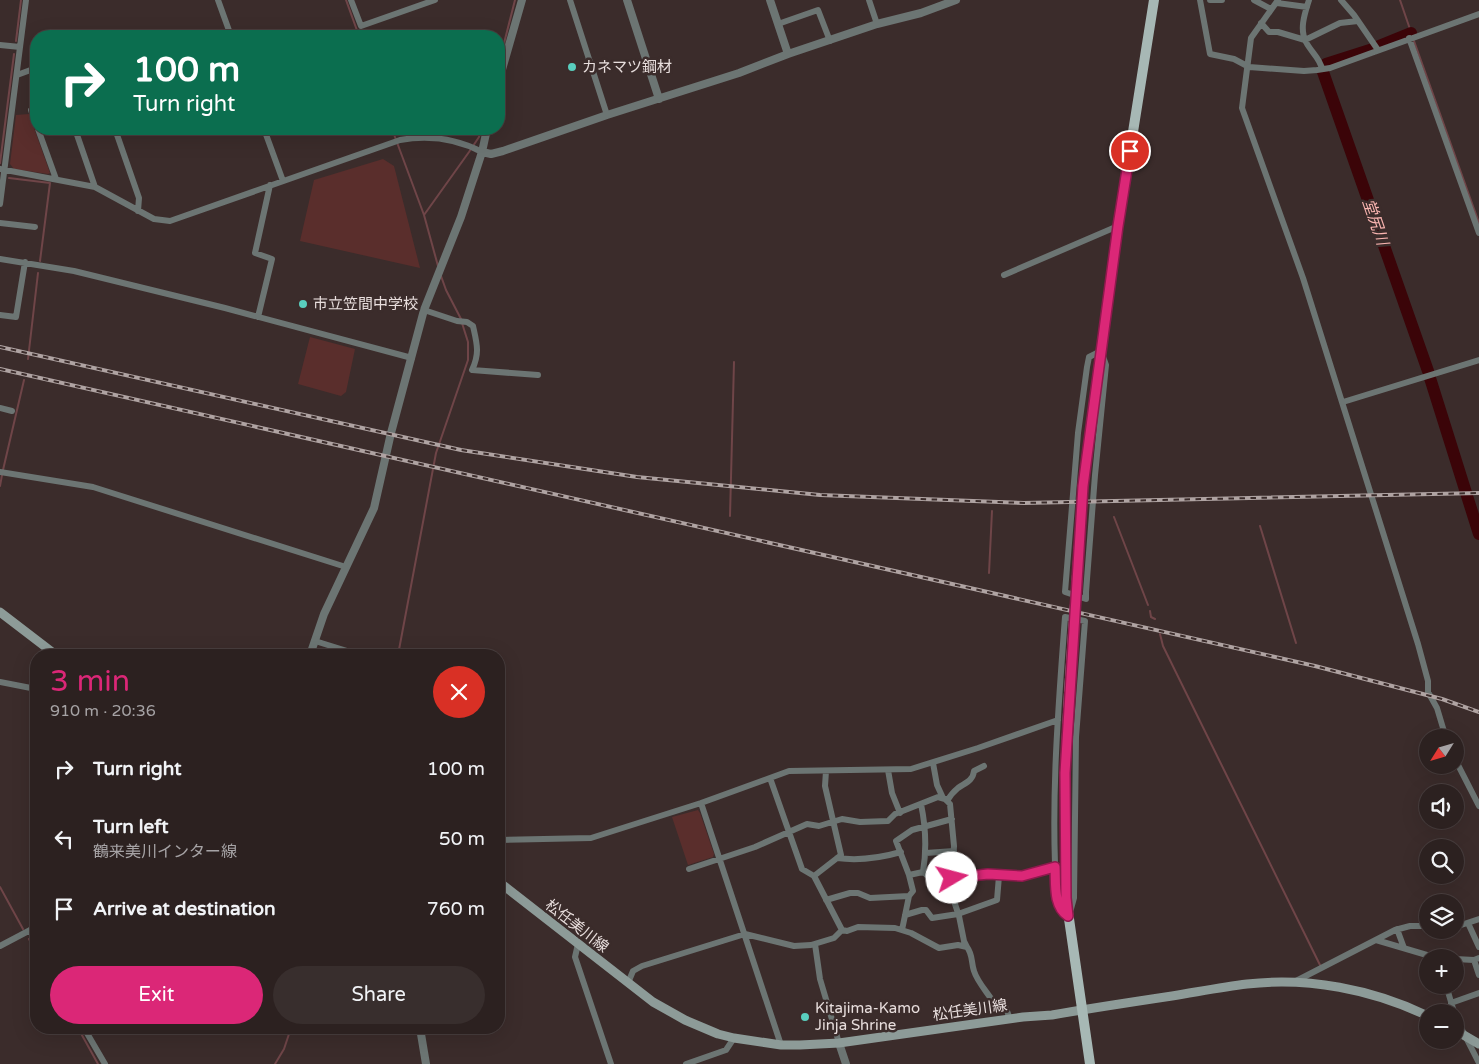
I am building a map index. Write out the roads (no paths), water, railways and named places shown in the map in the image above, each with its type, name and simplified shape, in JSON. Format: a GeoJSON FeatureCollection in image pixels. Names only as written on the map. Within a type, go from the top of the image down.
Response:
{"type":"FeatureCollection","features":[{"type":"Feature","properties":{"kind":"main road"},"geometry":{"type":"LineString","coordinates":[[1090,1064],[1066,898],[1065,773],[1069,692],[1083,486],[1118,226],[1154,0]]}},
{"type":"Feature","properties":{"kind":"main road"},"geometry":{"type":"LineString","coordinates":[[0,612],[47,649]]}},
{"type":"Feature","properties":{"kind":"main road","name":"松任美川線"},"geometry":{"type":"LineString","coordinates":[[505,887],[653,1002],[685,1020],[718,1034],[781,1045],[839,1043],[1010,1019],[1052,1015],[1249,984],[1292,983],[1331,986],[1370,994],[1419,1012]]}},
{"type":"Feature","properties":{"kind":"main road"},"geometry":{"type":"LineString","coordinates":[[1465,1036],[1479,1044]]}},
{"type":"Feature","properties":{"kind":"street"},"geometry":{"type":"LineString","coordinates":[[0,204],[2,169],[17,75],[26,0]]}},
{"type":"Feature","properties":{"kind":"street"},"geometry":{"type":"LineString","coordinates":[[218,0],[229,30]]}},
{"type":"Feature","properties":{"kind":"street"},"geometry":{"type":"LineString","coordinates":[[351,0],[361,26],[435,0]]}},
{"type":"Feature","properties":{"kind":"street"},"geometry":{"type":"LineString","coordinates":[[505,59],[522,1],[530,0]]}},
{"type":"Feature","properties":{"kind":"street"},"geometry":{"type":"LineString","coordinates":[[570,0],[607,115]]}},
{"type":"Feature","properties":{"kind":"street"},"geometry":{"type":"LineString","coordinates":[[627,0],[659,99]]}},
{"type":"Feature","properties":{"kind":"street"},"geometry":{"type":"LineString","coordinates":[[770,0],[788,54]]}},
{"type":"Feature","properties":{"kind":"street"},"geometry":{"type":"LineString","coordinates":[[869,0],[877,24]]}},
{"type":"Feature","properties":{"kind":"street"},"geometry":{"type":"LineString","coordinates":[[2,169],[96,187],[154,219],[170,221],[400,140],[410,138],[442,139],[491,154],[503,151],[607,115],[739,73],[788,54],[877,24],[956,0]]}},
{"type":"Feature","properties":{"kind":"street"},"geometry":{"type":"LineString","coordinates":[[1200,0],[1210,54],[1234,59],[1249,67],[1304,71],[1330,68],[1479,14]]}},
{"type":"Feature","properties":{"kind":"street"},"geometry":{"type":"LineString","coordinates":[[1210,0],[1222,0]]}},
{"type":"Feature","properties":{"kind":"street"},"geometry":{"type":"LineString","coordinates":[[1254,0],[1271,9]]}},
{"type":"Feature","properties":{"kind":"street"},"geometry":{"type":"LineString","coordinates":[[1309,0],[1303,18],[1305,40],[1321,63],[1322,69]]}},
{"type":"Feature","properties":{"kind":"street"},"geometry":{"type":"LineString","coordinates":[[1341,0],[1378,50]]}},
{"type":"Feature","properties":{"kind":"street"},"geometry":{"type":"LineString","coordinates":[[1307,7],[1277,1],[1251,38],[1249,67],[1242,108],[1303,278],[1418,644],[1428,681],[1428,692],[1443,729]]}},
{"type":"Feature","properties":{"kind":"street"},"geometry":{"type":"LineString","coordinates":[[778,24],[818,10],[830,41]]}},
{"type":"Feature","properties":{"kind":"street"},"geometry":{"type":"LineString","coordinates":[[1261,23],[1269,32],[1278,32],[1305,40],[1340,22],[1358,21]]}},
{"type":"Feature","properties":{"kind":"street"},"geometry":{"type":"LineString","coordinates":[[1409,38],[1479,233]]}},
{"type":"Feature","properties":{"kind":"street"},"geometry":{"type":"LineString","coordinates":[[0,45],[20,47]]}},
{"type":"Feature","properties":{"kind":"street"},"geometry":{"type":"LineString","coordinates":[[17,75],[30,70]]}},
{"type":"Feature","properties":{"kind":"street"},"geometry":{"type":"LineString","coordinates":[[40,135],[56,179]]}},
{"type":"Feature","properties":{"kind":"street"},"geometry":{"type":"LineString","coordinates":[[77,135],[96,187]]}},
{"type":"Feature","properties":{"kind":"street"},"geometry":{"type":"LineString","coordinates":[[117,135],[139,198],[138,211]]}},
{"type":"Feature","properties":{"kind":"street"},"geometry":{"type":"LineString","coordinates":[[266,135],[283,181]]}},
{"type":"Feature","properties":{"kind":"street"},"geometry":{"type":"LineString","coordinates":[[312,649],[324,614],[374,508],[391,433],[424,310],[464,209],[475,149],[483,135]]}},
{"type":"Feature","properties":{"kind":"street"},"geometry":{"type":"LineString","coordinates":[[258,317],[272,258],[255,252],[270,185]]}},
{"type":"Feature","properties":{"kind":"street"},"geometry":{"type":"LineString","coordinates":[[0,223],[35,227]]}},
{"type":"Feature","properties":{"kind":"street"},"geometry":{"type":"LineString","coordinates":[[1004,275],[1118,226]]}},
{"type":"Feature","properties":{"kind":"street"},"geometry":{"type":"LineString","coordinates":[[0,259],[74,271],[412,358]]}},
{"type":"Feature","properties":{"kind":"street"},"geometry":{"type":"LineString","coordinates":[[0,315],[16,317],[25,262]]}},
{"type":"Feature","properties":{"kind":"street"},"geometry":{"type":"LineString","coordinates":[[424,310],[456,321],[467,322],[473,326],[478,347],[477,360],[472,370],[538,375]]}},
{"type":"Feature","properties":{"kind":"street"},"geometry":{"type":"LineString","coordinates":[[1101,351],[1106,365],[1094,475],[1086,599],[1065,592],[1078,434],[1087,367],[1089,357],[1101,351]]}},
{"type":"Feature","properties":{"kind":"street"},"geometry":{"type":"LineString","coordinates":[[1343,402],[1479,360]]}},
{"type":"Feature","properties":{"kind":"street"},"geometry":{"type":"LineString","coordinates":[[0,408],[12,411]]}},
{"type":"Feature","properties":{"kind":"street"},"geometry":{"type":"LineString","coordinates":[[0,472],[93,487],[346,567]]}},
{"type":"Feature","properties":{"kind":"street"},"geometry":{"type":"LineString","coordinates":[[1065,617],[1085,621],[1076,737],[1074,898],[1068,916],[1062,912],[1057,901],[1055,867],[1054,822],[1058,720],[1065,617]]}},
{"type":"Feature","properties":{"kind":"street"},"geometry":{"type":"LineString","coordinates":[[315,641],[341,649]]}},
{"type":"Feature","properties":{"kind":"street"},"geometry":{"type":"LineString","coordinates":[[0,682],[30,688]]}},
{"type":"Feature","properties":{"kind":"street"},"geometry":{"type":"LineString","coordinates":[[505,840],[591,838],[701,803],[789,771],[911,769],[1058,720]]}},
{"type":"Feature","properties":{"kind":"street"},"geometry":{"type":"LineString","coordinates":[[932,763],[937,785],[945,800]]}},
{"type":"Feature","properties":{"kind":"street"},"geometry":{"type":"LineString","coordinates":[[945,800],[966,784],[973,777],[974,771],[984,766]]}},
{"type":"Feature","properties":{"kind":"street"},"geometry":{"type":"LineString","coordinates":[[888,770],[892,794],[900,813]]}},
{"type":"Feature","properties":{"kind":"street"},"geometry":{"type":"LineString","coordinates":[[814,876],[841,855],[825,786],[826,771]]}},
{"type":"Feature","properties":{"kind":"street"},"geometry":{"type":"LineString","coordinates":[[1463,774],[1479,806]]}},
{"type":"Feature","properties":{"kind":"street"},"geometry":{"type":"LineString","coordinates":[[770,778],[802,869],[814,876],[842,930]]}},
{"type":"Feature","properties":{"kind":"street"},"geometry":{"type":"LineString","coordinates":[[689,869],[755,847],[807,824],[818,826],[842,819],[860,822],[888,821],[895,814],[938,797],[945,800],[950,804],[954,851],[952,878],[955,904],[964,941],[972,956],[974,972],[981,984],[992,1000],[1004,1003],[1010,1019]]}},
{"type":"Feature","properties":{"kind":"street"},"geometry":{"type":"LineString","coordinates":[[701,803],[781,1045]]}},
{"type":"Feature","properties":{"kind":"street"},"geometry":{"type":"LineString","coordinates":[[921,804],[926,827],[926,853],[923,872]]}},
{"type":"Feature","properties":{"kind":"street"},"geometry":{"type":"LineString","coordinates":[[902,930],[909,896],[913,891],[896,841],[912,830],[952,819]]}},
{"type":"Feature","properties":{"kind":"street"},"geometry":{"type":"LineString","coordinates":[[926,853],[954,851]]}},
{"type":"Feature","properties":{"kind":"street"},"geometry":{"type":"LineString","coordinates":[[837,858],[850,860],[867,859],[901,852]]}},
{"type":"Feature","properties":{"kind":"street"},"geometry":{"type":"LineString","coordinates":[[909,875],[923,872],[927,875],[952,878],[978,875],[1022,876],[1055,867]]}},
{"type":"Feature","properties":{"kind":"street"},"geometry":{"type":"LineString","coordinates":[[905,915],[922,910],[926,910],[932,918],[958,914],[997,900],[999,876]]}},
{"type":"Feature","properties":{"kind":"street"},"geometry":{"type":"LineString","coordinates":[[826,900],[850,893],[858,893],[870,898],[909,896]]}},
{"type":"Feature","properties":{"kind":"street"},"geometry":{"type":"LineString","coordinates":[[1464,924],[1479,919]]}},
{"type":"Feature","properties":{"kind":"street"},"geometry":{"type":"LineString","coordinates":[[1468,923],[1479,947]]}},
{"type":"Feature","properties":{"kind":"street"},"geometry":{"type":"LineString","coordinates":[[1292,983],[1397,929],[1419,926]]}},
{"type":"Feature","properties":{"kind":"street"},"geometry":{"type":"LineString","coordinates":[[842,930],[847,931],[858,927],[895,928],[939,948],[958,945],[967,947]]}},
{"type":"Feature","properties":{"kind":"street"},"geometry":{"type":"LineString","coordinates":[[1397,929],[1404,948]]}},
{"type":"Feature","properties":{"kind":"street"},"geometry":{"type":"LineString","coordinates":[[0,946],[30,930]]}},
{"type":"Feature","properties":{"kind":"street"},"geometry":{"type":"LineString","coordinates":[[628,983],[634,971],[642,966],[744,934],[794,946],[815,944],[834,938],[842,930]]}},
{"type":"Feature","properties":{"kind":"street"},"geometry":{"type":"LineString","coordinates":[[1376,940],[1419,953]]}},
{"type":"Feature","properties":{"kind":"street"},"geometry":{"type":"LineString","coordinates":[[578,944],[576,956],[611,1064]]}},
{"type":"Feature","properties":{"kind":"street"},"geometry":{"type":"LineString","coordinates":[[815,944],[820,979],[846,1064]]}},
{"type":"Feature","properties":{"kind":"street"},"geometry":{"type":"LineString","coordinates":[[1476,959],[1479,975]]}},
{"type":"Feature","properties":{"kind":"street"},"geometry":{"type":"LineString","coordinates":[[1448,994],[1451,1003],[1479,993]]}},
{"type":"Feature","properties":{"kind":"street"},"geometry":{"type":"LineString","coordinates":[[88,1034],[105,1064]]}},
{"type":"Feature","properties":{"kind":"street"},"geometry":{"type":"LineString","coordinates":[[421,1034],[426,1064]]}},
{"type":"Feature","properties":{"kind":"street"},"geometry":{"type":"LineString","coordinates":[[1465,1036],[1479,1063]]}},
{"type":"Feature","properties":{"kind":"street"},"geometry":{"type":"LineString","coordinates":[[686,1064],[726,1050],[734,1038]]}},
{"type":"Feature","properties":{"kind":"waterway"},"geometry":{"type":"LineString","coordinates":[[16,41],[21,0]]}},
{"type":"Feature","properties":{"kind":"waterway"},"geometry":{"type":"LineString","coordinates":[[346,0],[357,30]]}},
{"type":"Feature","properties":{"kind":"waterway"},"geometry":{"type":"LineString","coordinates":[[505,39],[515,0]]}},
{"type":"Feature","properties":{"kind":"waterway"},"geometry":{"type":"LineString","coordinates":[[1400,0],[1412,35]]}},
{"type":"Feature","properties":{"kind":"waterway","name":"堂尻川"},"geometry":{"type":"LineString","coordinates":[[1379,46],[1411,33]]}},
{"type":"Feature","properties":{"kind":"waterway"},"geometry":{"type":"LineString","coordinates":[[1414,41],[1479,223]]}},
{"type":"Feature","properties":{"kind":"waterway","name":"堂尻川"},"geometry":{"type":"LineString","coordinates":[[1326,64],[1373,49]]}},
{"type":"Feature","properties":{"kind":"waterway"},"geometry":{"type":"LineString","coordinates":[[0,163],[14,54]]}},
{"type":"Feature","properties":{"kind":"waterway","name":"堂尻川"},"geometry":{"type":"LineString","coordinates":[[1323,72],[1428,371]]}},
{"type":"Feature","properties":{"kind":"waterway"},"geometry":{"type":"LineString","coordinates":[[394,135],[424,215],[438,266]]}},
{"type":"Feature","properties":{"kind":"waterway"},"geometry":{"type":"LineString","coordinates":[[424,215],[480,135]]}},
{"type":"Feature","properties":{"kind":"waterway"},"geometry":{"type":"LineString","coordinates":[[9,178],[50,183],[40,261]]}},
{"type":"Feature","properties":{"kind":"waterway"},"geometry":{"type":"LineString","coordinates":[[28,359],[38,273]]}},
{"type":"Feature","properties":{"kind":"waterway"},"geometry":{"type":"LineString","coordinates":[[441,276],[461,319]]}},
{"type":"Feature","properties":{"kind":"waterway"},"geometry":{"type":"LineString","coordinates":[[399,649],[436,453],[468,360],[468,342],[462,323]]}},
{"type":"Feature","properties":{"kind":"waterway"},"geometry":{"type":"LineString","coordinates":[[730,516],[734,362]]}},
{"type":"Feature","properties":{"kind":"waterway","name":"堂尻川"},"geometry":{"type":"LineString","coordinates":[[1430,378],[1479,534]]}},
{"type":"Feature","properties":{"kind":"waterway"},"geometry":{"type":"LineString","coordinates":[[3,470],[24,380]]}},
{"type":"Feature","properties":{"kind":"waterway"},"geometry":{"type":"LineString","coordinates":[[0,486],[2,475]]}},
{"type":"Feature","properties":{"kind":"waterway"},"geometry":{"type":"LineString","coordinates":[[989,573],[992,511]]}},
{"type":"Feature","properties":{"kind":"waterway"},"geometry":{"type":"LineString","coordinates":[[1114,517],[1148,605]]}},
{"type":"Feature","properties":{"kind":"waterway"},"geometry":{"type":"LineString","coordinates":[[1260,526],[1296,643]]}},
{"type":"Feature","properties":{"kind":"waterway"},"geometry":{"type":"LineString","coordinates":[[1150,611],[1151,617],[1155,619]]}},
{"type":"Feature","properties":{"kind":"waterway"},"geometry":{"type":"LineString","coordinates":[[1160,634],[1163,646],[1320,965]]}},
{"type":"Feature","properties":{"kind":"waterway"},"geometry":{"type":"LineString","coordinates":[[0,887],[23,929]]}},
{"type":"Feature","properties":{"kind":"waterway"},"geometry":{"type":"LineString","coordinates":[[81,1034],[98,1064]]}},
{"type":"Feature","properties":{"kind":"waterway"},"geometry":{"type":"LineString","coordinates":[[275,1064],[284,1049],[289,1034]]}},
{"type":"Feature","properties":{"kind":"railway"},"geometry":{"type":"LineString","coordinates":[[0,347],[461,450],[637,477],[820,495],[1024,503],[1479,493]]}},
{"type":"Feature","properties":{"kind":"railway"},"geometry":{"type":"LineString","coordinates":[[0,369],[1315,666],[1442,699],[1479,712]]}},
{"type":"Feature","properties":{"kind":"place","name":"カネマツ鋼材"},"geometry":{"type":"Point","coordinates":[572,67]}},
{"type":"Feature","properties":{"kind":"place","name":"市立笠間中学校"},"geometry":{"type":"Point","coordinates":[303,304]}},
{"type":"Feature","properties":{"kind":"place","name":"Kitajima-Kamo Jinja Shrine"},"geometry":{"type":"Point","coordinates":[805,1017]}}]}
